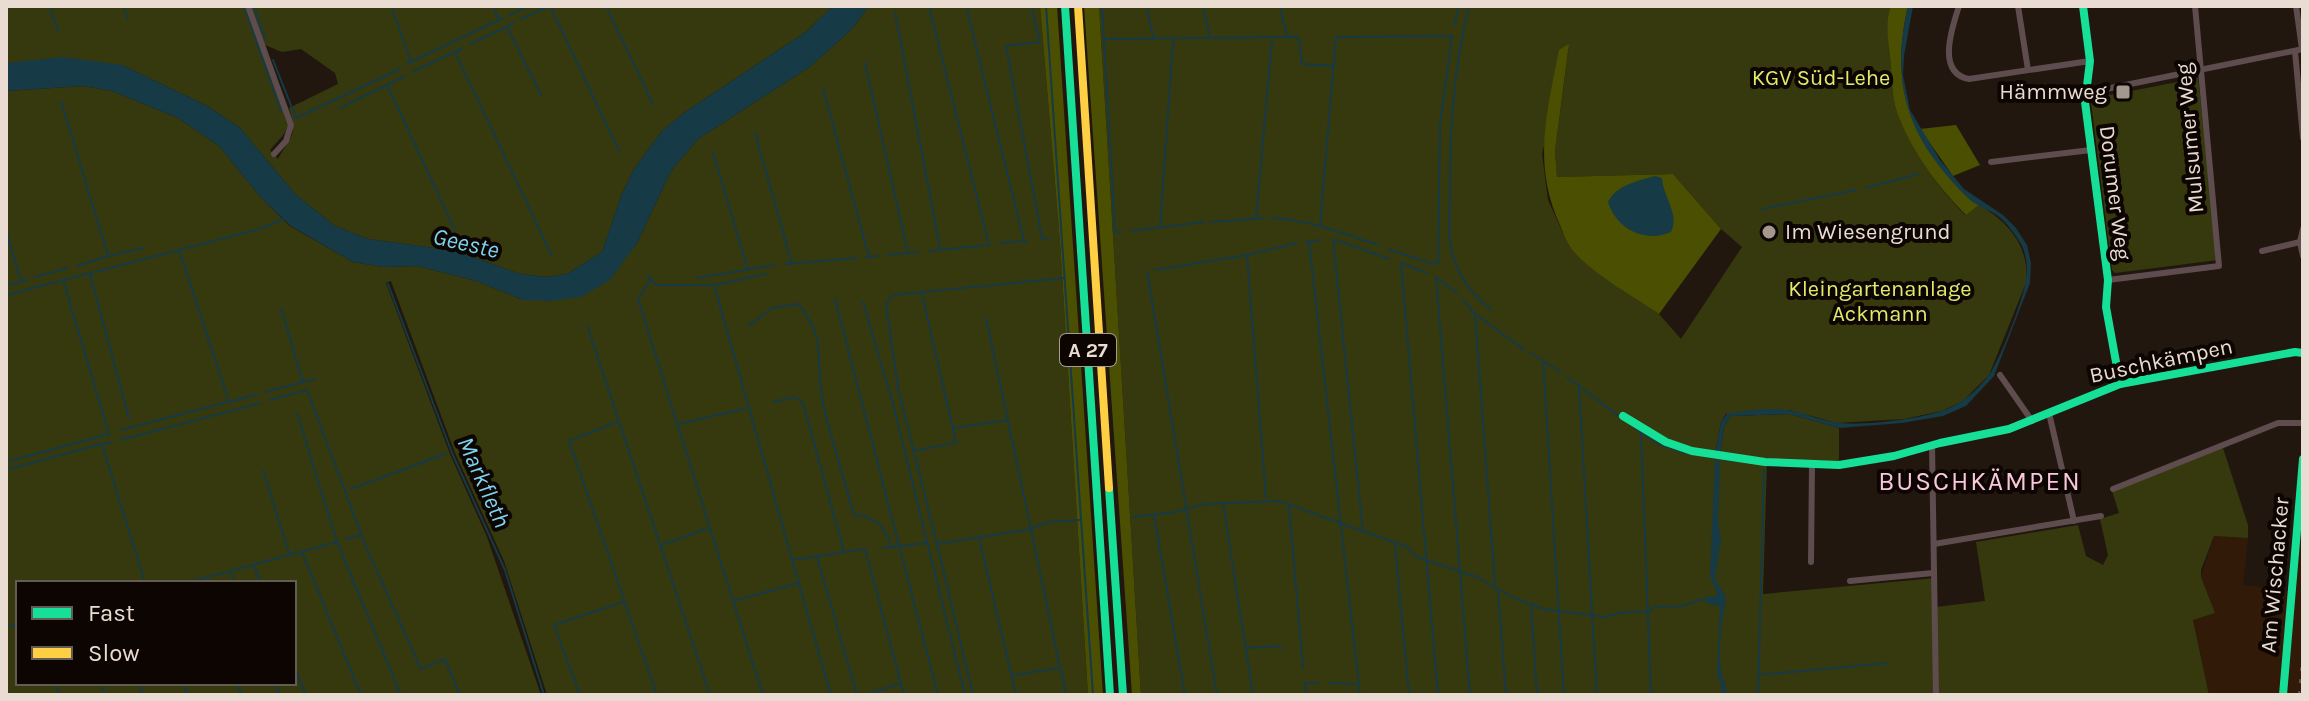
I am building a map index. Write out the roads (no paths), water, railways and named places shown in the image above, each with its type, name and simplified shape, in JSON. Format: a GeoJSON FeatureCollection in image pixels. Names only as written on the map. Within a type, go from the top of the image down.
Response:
{"type":"FeatureCollection","features":[{"type":"Feature","properties":{"kind":"main road","name":"A 27"},"geometry":{"type":"LineString","coordinates":[[1065,6],[1110,695]]}},
{"type":"Feature","properties":{"kind":"main road","name":"A 27"},"geometry":{"type":"LineString","coordinates":[[1078,6],[1123,695]]}},
{"type":"Feature","properties":{"kind":"main road","name":"Dorumer Weg"},"geometry":{"type":"LineString","coordinates":[[2083,6],[2090,61],[2086,93],[2091,150],[2108,280],[2106,307],[2120,384]]}},
{"type":"Feature","properties":{"kind":"main road","name":"Buschkämpen"},"geometry":{"type":"LineString","coordinates":[[1623,416],[1666,442],[1716,456],[1812,465],[1860,462],[2009,429],[2120,384],[2303,353]]}},
{"type":"Feature","properties":{"kind":"main road","name":"Am Wischacker"},"geometry":{"type":"LineString","coordinates":[[2283,695],[2303,459]]}},
{"type":"Feature","properties":{"kind":"street"},"geometry":{"type":"LineString","coordinates":[[248,6],[291,125],[286,141],[274,154]]}},
{"type":"Feature","properties":{"kind":"street"},"geometry":{"type":"LineString","coordinates":[[1959,6],[1949,57],[1953,72],[1961,78],[2090,61]]}},
{"type":"Feature","properties":{"kind":"street"},"geometry":{"type":"LineString","coordinates":[[2018,6],[2028,70]]}},
{"type":"Feature","properties":{"kind":"street","name":"Mulsumer Weg"},"geometry":{"type":"LineString","coordinates":[[2108,280],[2219,266],[2195,6]]}},
{"type":"Feature","properties":{"kind":"street"},"geometry":{"type":"LineString","coordinates":[[2296,6],[2303,138]]}},
{"type":"Feature","properties":{"kind":"street"},"geometry":{"type":"LineString","coordinates":[[2086,93],[2300,50]]}},
{"type":"Feature","properties":{"kind":"street"},"geometry":{"type":"LineString","coordinates":[[1991,162],[2091,150]]}},
{"type":"Feature","properties":{"kind":"street"},"geometry":{"type":"LineString","coordinates":[[2303,229],[2300,242],[2303,256]]}},
{"type":"Feature","properties":{"kind":"street"},"geometry":{"type":"LineString","coordinates":[[2262,251],[2300,242]]}},
{"type":"Feature","properties":{"kind":"street"},"geometry":{"type":"LineString","coordinates":[[2000,375],[2032,421]]}},
{"type":"Feature","properties":{"kind":"street"},"geometry":{"type":"LineString","coordinates":[[2049,413],[2074,521]]}},
{"type":"Feature","properties":{"kind":"street"},"geometry":{"type":"LineString","coordinates":[[2113,489],[2278,423],[2303,423]]}},
{"type":"Feature","properties":{"kind":"street"},"geometry":{"type":"LineString","coordinates":[[1932,445],[1936,695]]}},
{"type":"Feature","properties":{"kind":"street"},"geometry":{"type":"LineString","coordinates":[[1811,562],[1812,465]]}},
{"type":"Feature","properties":{"kind":"street"},"geometry":{"type":"LineString","coordinates":[[1934,544],[2101,516]]}},
{"type":"Feature","properties":{"kind":"street"},"geometry":{"type":"LineString","coordinates":[[1850,581],[1933,573]]}},
{"type":"Feature","properties":{"kind":"water"},"geometry":{"type":"Polygon","coordinates":[[[833,6],[869,6],[853,28],[811,66],[698,139],[671,171],[637,243],[610,280],[581,297],[551,301],[523,300],[477,281],[417,266],[383,267],[353,262],[291,226],[263,200],[219,146],[178,118],[112,91],[83,86],[6,91],[6,63],[63,57],[122,65],[207,106],[240,128],[296,195],[335,226],[368,239],[456,251],[520,274],[547,277],[567,274],[602,252],[621,196],[634,169],[662,131],[685,112],[806,32],[833,6]]]}},
{"type":"Feature","properties":{"kind":"water"},"geometry":{"type":"Polygon","coordinates":[[[1908,6],[1913,6],[1903,75],[1910,110],[1940,160],[1964,189],[2003,215],[2027,245],[2031,263],[2030,283],[1994,376],[1966,406],[1943,416],[1902,423],[1839,428],[1790,414],[1731,416],[1724,426],[1720,456],[1715,455],[1721,422],[1727,414],[1785,410],[1857,424],[1942,411],[1962,401],[1980,386],[1994,367],[2005,343],[2024,288],[2027,270],[2024,252],[2005,222],[1970,200],[1947,175],[1918,132],[1909,110],[1903,87],[1901,62],[1908,6]]]}},
{"type":"Feature","properties":{"kind":"water"},"geometry":{"type":"Polygon","coordinates":[[[1655,176],[1662,178],[1673,225],[1671,232],[1642,235],[1625,227],[1608,202],[1616,191],[1655,176]]]}},
{"type":"Feature","properties":{"kind":"water"},"geometry":{"type":"Polygon","coordinates":[[[1715,460],[1720,462],[1718,521],[1721,539],[1715,578],[1726,598],[1720,652],[1726,695],[1720,695],[1722,689],[1717,673],[1720,606],[1706,603],[1707,596],[1715,597],[1717,593],[1710,576],[1715,460]]]}},
{"type":"Feature","properties":{"kind":"waterway"},"geometry":{"type":"LineString","coordinates":[[49,6],[58,31]]}},
{"type":"Feature","properties":{"kind":"waterway"},"geometry":{"type":"LineString","coordinates":[[123,6],[128,19]]}},
{"type":"Feature","properties":{"kind":"waterway"},"geometry":{"type":"LineString","coordinates":[[244,6],[281,111]]}},
{"type":"Feature","properties":{"kind":"waterway"},"geometry":{"type":"LineString","coordinates":[[254,6],[265,39]]}},
{"type":"Feature","properties":{"kind":"waterway"},"geometry":{"type":"LineString","coordinates":[[391,6],[411,61]]}},
{"type":"Feature","properties":{"kind":"waterway"},"geometry":{"type":"LineString","coordinates":[[493,6],[499,20],[503,18]]}},
{"type":"Feature","properties":{"kind":"waterway"},"geometry":{"type":"LineString","coordinates":[[508,16],[528,6]]}},
{"type":"Feature","properties":{"kind":"waterway"},"geometry":{"type":"LineString","coordinates":[[550,6],[619,151]]}},
{"type":"Feature","properties":{"kind":"waterway"},"geometry":{"type":"LineString","coordinates":[[606,6],[653,104]]}},
{"type":"Feature","properties":{"kind":"waterway"},"geometry":{"type":"LineString","coordinates":[[929,6],[989,245],[929,251]]}},
{"type":"Feature","properties":{"kind":"waterway"},"geometry":{"type":"LineString","coordinates":[[966,6],[1024,241]]}},
{"type":"Feature","properties":{"kind":"waterway"},"geometry":{"type":"LineString","coordinates":[[1031,6],[1040,42],[1006,46],[1042,239],[1047,239]]}},
{"type":"Feature","properties":{"kind":"waterway"},"geometry":{"type":"LineString","coordinates":[[1046,6],[1093,695]]}},
{"type":"Feature","properties":{"kind":"waterway"},"geometry":{"type":"LineString","coordinates":[[1102,6],[1115,232],[1121,232]]}},
{"type":"Feature","properties":{"kind":"waterway"},"geometry":{"type":"LineString","coordinates":[[1146,6],[1154,39]]}},
{"type":"Feature","properties":{"kind":"waterway"},"geometry":{"type":"LineString","coordinates":[[1203,6],[1210,37]]}},
{"type":"Feature","properties":{"kind":"waterway"},"geometry":{"type":"LineString","coordinates":[[1280,6],[1287,36]]}},
{"type":"Feature","properties":{"kind":"waterway"},"geometry":{"type":"LineString","coordinates":[[1454,25],[1459,6]]}},
{"type":"Feature","properties":{"kind":"waterway"},"geometry":{"type":"LineString","coordinates":[[1469,6],[1459,53],[1454,100],[1449,233],[1453,256],[1463,279],[1491,310]]}},
{"type":"Feature","properties":{"kind":"waterway"},"geometry":{"type":"LineString","coordinates":[[521,19],[548,7]]}},
{"type":"Feature","properties":{"kind":"waterway"},"geometry":{"type":"LineString","coordinates":[[895,12],[940,248]]}},
{"type":"Feature","properties":{"kind":"waterway"},"geometry":{"type":"LineString","coordinates":[[406,64],[499,20]]}},
{"type":"Feature","properties":{"kind":"waterway"},"geometry":{"type":"LineString","coordinates":[[470,44],[514,23]]}},
{"type":"Feature","properties":{"kind":"waterway"},"geometry":{"type":"LineString","coordinates":[[507,27],[541,95]]}},
{"type":"Feature","properties":{"kind":"waterway"},"geometry":{"type":"LineString","coordinates":[[1320,225],[1336,37],[1452,36],[1440,124],[1438,263],[1388,249]]}},
{"type":"Feature","properties":{"kind":"waterway"},"geometry":{"type":"LineString","coordinates":[[1104,39],[1299,37],[1302,64],[1333,66]]}},
{"type":"Feature","properties":{"kind":"waterway"},"geometry":{"type":"LineString","coordinates":[[1256,218],[1272,40]]}},
{"type":"Feature","properties":{"kind":"waterway"},"geometry":{"type":"LineString","coordinates":[[1160,227],[1173,41]]}},
{"type":"Feature","properties":{"kind":"waterway"},"geometry":{"type":"LineString","coordinates":[[412,72],[463,48]]}},
{"type":"Feature","properties":{"kind":"waterway"},"geometry":{"type":"LineString","coordinates":[[455,52],[552,256]]}},
{"type":"Feature","properties":{"kind":"waterway"},"geometry":{"type":"LineString","coordinates":[[273,60],[296,118],[400,69]]}},
{"type":"Feature","properties":{"kind":"waterway"},"geometry":{"type":"LineString","coordinates":[[865,63],[908,253],[918,252]]}},
{"type":"Feature","properties":{"kind":"waterway"},"geometry":{"type":"LineString","coordinates":[[340,108],[405,76]]}},
{"type":"Feature","properties":{"kind":"waterway","name":"Geeste"},"geometry":{"type":"LineString","coordinates":[[387,85],[455,230]]}},
{"type":"Feature","properties":{"kind":"waterway"},"geometry":{"type":"LineString","coordinates":[[823,88],[869,257]]}},
{"type":"Feature","properties":{"kind":"waterway"},"geometry":{"type":"LineString","coordinates":[[61,101],[108,256],[77,266]]}},
{"type":"Feature","properties":{"kind":"waterway"},"geometry":{"type":"LineString","coordinates":[[755,133],[792,264]]}},
{"type":"Feature","properties":{"kind":"waterway"},"geometry":{"type":"LineString","coordinates":[[713,152],[748,270]]}},
{"type":"Feature","properties":{"kind":"waterway"},"geometry":{"type":"LineString","coordinates":[[1866,188],[1918,174]]}},
{"type":"Feature","properties":{"kind":"waterway"},"geometry":{"type":"LineString","coordinates":[[1762,209],[1856,190]]}},
{"type":"Feature","properties":{"kind":"waterway"},"geometry":{"type":"LineString","coordinates":[[1211,222],[1265,218]]}},
{"type":"Feature","properties":{"kind":"waterway"},"geometry":{"type":"LineString","coordinates":[[1272,218],[1313,224],[1378,245]]}},
{"type":"Feature","properties":{"kind":"waterway"},"geometry":{"type":"LineString","coordinates":[[258,394],[229,402],[179,250],[260,229],[283,219]]}},
{"type":"Feature","properties":{"kind":"waterway"},"geometry":{"type":"LineString","coordinates":[[1131,231],[1204,222]]}},
{"type":"Feature","properties":{"kind":"waterway"},"geometry":{"type":"LineString","coordinates":[[6,231],[21,281]]}},
{"type":"Feature","properties":{"kind":"waterway"},"geometry":{"type":"LineString","coordinates":[[1363,532],[1333,239],[1389,259]]}},
{"type":"Feature","properties":{"kind":"waterway"},"geometry":{"type":"LineString","coordinates":[[1306,242],[1319,240]]}},
{"type":"Feature","properties":{"kind":"waterway"},"geometry":{"type":"LineString","coordinates":[[1000,243],[1027,241]]}},
{"type":"Feature","properties":{"kind":"waterway"},"geometry":{"type":"LineString","coordinates":[[1309,241],[1360,695]]}},
{"type":"Feature","properties":{"kind":"waterway"},"geometry":{"type":"LineString","coordinates":[[1155,270],[1247,255],[1297,243]]}},
{"type":"Feature","properties":{"kind":"waterway"},"geometry":{"type":"LineString","coordinates":[[109,256],[143,248]]}},
{"type":"Feature","properties":{"kind":"waterway"},"geometry":{"type":"LineString","coordinates":[[6,295],[179,250]]}},
{"type":"Feature","properties":{"kind":"waterway"},"geometry":{"type":"LineString","coordinates":[[887,255],[907,253]]}},
{"type":"Feature","properties":{"kind":"waterway"},"geometry":{"type":"LineString","coordinates":[[1247,255],[1266,498]]}},
{"type":"Feature","properties":{"kind":"waterway"},"geometry":{"type":"LineString","coordinates":[[866,257],[878,256]]}},
{"type":"Feature","properties":{"kind":"waterway"},"geometry":{"type":"LineString","coordinates":[[785,264],[858,258]]}},
{"type":"Feature","properties":{"kind":"waterway"},"geometry":{"type":"LineString","coordinates":[[1427,273],[1401,263],[1438,695]]}},
{"type":"Feature","properties":{"kind":"waterway"},"geometry":{"type":"LineString","coordinates":[[697,278],[774,265]]}},
{"type":"Feature","properties":{"kind":"waterway"},"geometry":{"type":"LineString","coordinates":[[35,277],[68,268]]}},
{"type":"Feature","properties":{"kind":"waterway"},"geometry":{"type":"LineString","coordinates":[[1147,271],[1217,695]]}},
{"type":"Feature","properties":{"kind":"waterway"},"geometry":{"type":"LineString","coordinates":[[90,274],[129,418]]}},
{"type":"Feature","properties":{"kind":"waterway"},"geometry":{"type":"LineString","coordinates":[[647,275],[656,285],[714,285],[766,274]]}},
{"type":"Feature","properties":{"kind":"waterway"},"geometry":{"type":"LineString","coordinates":[[1436,277],[1470,695]]}},
{"type":"Feature","properties":{"kind":"waterway"},"geometry":{"type":"LineString","coordinates":[[937,544],[898,388],[886,304],[892,295],[1064,278]]}},
{"type":"Feature","properties":{"kind":"waterway"},"geometry":{"type":"LineString","coordinates":[[1437,278],[1458,294]]}},
{"type":"Feature","properties":{"kind":"waterway"},"geometry":{"type":"LineString","coordinates":[[651,279],[638,299],[733,601],[799,583]]}},
{"type":"Feature","properties":{"kind":"waterway"},"geometry":{"type":"LineString","coordinates":[[6,285],[28,280]]}},
{"type":"Feature","properties":{"kind":"waterway"},"geometry":{"type":"LineString","coordinates":[[6,462],[109,434],[63,280]]}},
{"type":"Feature","properties":{"kind":"waterway","name":"Markfleth"},"geometry":{"type":"LineString","coordinates":[[388,284],[452,453],[505,570],[544,695]]}},
{"type":"Feature","properties":{"kind":"waterway"},"geometry":{"type":"LineString","coordinates":[[714,285],[792,559]]}},
{"type":"Feature","properties":{"kind":"waterway"},"geometry":{"type":"LineString","coordinates":[[915,451],[956,442],[922,294]]}},
{"type":"Feature","properties":{"kind":"waterway"},"geometry":{"type":"LineString","coordinates":[[835,299],[938,695]]}},
{"type":"Feature","properties":{"kind":"waterway"},"geometry":{"type":"LineString","coordinates":[[1463,300],[1475,314],[1495,585]]}},
{"type":"Feature","properties":{"kind":"waterway"},"geometry":{"type":"LineString","coordinates":[[863,302],[893,404],[965,695]]}},
{"type":"Feature","properties":{"kind":"waterway"},"geometry":{"type":"LineString","coordinates":[[748,326],[772,308],[798,304],[808,317],[817,340],[826,416],[854,515],[879,524],[892,547]]}},
{"type":"Feature","properties":{"kind":"waterway"},"geometry":{"type":"LineString","coordinates":[[281,308],[303,382]]}},
{"type":"Feature","properties":{"kind":"waterway"},"geometry":{"type":"LineString","coordinates":[[1477,315],[1524,350]]}},
{"type":"Feature","properties":{"kind":"waterway"},"geometry":{"type":"LineString","coordinates":[[973,695],[937,544],[1031,529],[986,318]]}},
{"type":"Feature","properties":{"kind":"waterway"},"geometry":{"type":"LineString","coordinates":[[587,325],[710,695]]}},
{"type":"Feature","properties":{"kind":"waterway"},"geometry":{"type":"LineString","coordinates":[[1530,353],[1561,372]]}},
{"type":"Feature","properties":{"kind":"waterway"},"geometry":{"type":"LineString","coordinates":[[1543,361],[1564,695]]}},
{"type":"Feature","properties":{"kind":"waterway"},"geometry":{"type":"LineString","coordinates":[[1567,377],[1620,417]]}},
{"type":"Feature","properties":{"kind":"waterway"},"geometry":{"type":"LineString","coordinates":[[265,392],[315,379]]}},
{"type":"Feature","properties":{"kind":"waterway"},"geometry":{"type":"LineString","coordinates":[[1579,388],[1597,695]]}},
{"type":"Feature","properties":{"kind":"waterway"},"geometry":{"type":"LineString","coordinates":[[270,400],[307,390],[366,547],[421,669],[445,659],[460,695]]}},
{"type":"Feature","properties":{"kind":"waterway"},"geometry":{"type":"LineString","coordinates":[[773,402],[795,397],[803,403],[844,552]]}},
{"type":"Feature","properties":{"kind":"waterway"},"geometry":{"type":"LineString","coordinates":[[121,430],[227,402]]}},
{"type":"Feature","properties":{"kind":"waterway"},"geometry":{"type":"LineString","coordinates":[[120,440],[261,403]]}},
{"type":"Feature","properties":{"kind":"waterway"},"geometry":{"type":"LineString","coordinates":[[679,424],[747,408]]}},
{"type":"Feature","properties":{"kind":"waterway"},"geometry":{"type":"LineString","coordinates":[[297,413],[337,542]]}},
{"type":"Feature","properties":{"kind":"waterway"},"geometry":{"type":"LineString","coordinates":[[954,428],[1007,420]]}},
{"type":"Feature","properties":{"kind":"waterway"},"geometry":{"type":"LineString","coordinates":[[617,422],[569,441],[657,695]]}},
{"type":"Feature","properties":{"kind":"waterway"},"geometry":{"type":"LineString","coordinates":[[1636,429],[1659,444],[1685,453]]}},
{"type":"Feature","properties":{"kind":"waterway"},"geometry":{"type":"LineString","coordinates":[[1641,433],[1651,695]]}},
{"type":"Feature","properties":{"kind":"waterway"},"geometry":{"type":"LineString","coordinates":[[112,442],[102,444],[144,581]]}},
{"type":"Feature","properties":{"kind":"waterway"},"geometry":{"type":"LineString","coordinates":[[6,470],[101,444]]}},
{"type":"Feature","properties":{"kind":"waterway"},"geometry":{"type":"LineString","coordinates":[[351,489],[445,454]]}},
{"type":"Feature","properties":{"kind":"waterway"},"geometry":{"type":"LineString","coordinates":[[1708,457],[1734,461]]}},
{"type":"Feature","properties":{"kind":"waterway"},"geometry":{"type":"LineString","coordinates":[[263,470],[289,553]]}},
{"type":"Feature","properties":{"kind":"waterway"},"geometry":{"type":"LineString","coordinates":[[1758,695],[1764,470]]}},
{"type":"Feature","properties":{"kind":"waterway"},"geometry":{"type":"LineString","coordinates":[[1133,517],[1176,512],[1204,504],[1279,501],[1407,547],[1417,557],[1477,577],[1512,597],[1543,609],[1606,617],[1648,611],[1655,607],[1682,606],[1706,598]]}},
{"type":"Feature","properties":{"kind":"waterway"},"geometry":{"type":"LineString","coordinates":[[1223,503],[1253,695]]}},
{"type":"Feature","properties":{"kind":"waterway"},"geometry":{"type":"LineString","coordinates":[[1289,506],[1303,668]]}},
{"type":"Feature","properties":{"kind":"waterway"},"geometry":{"type":"LineString","coordinates":[[1154,515],[1185,695]]}},
{"type":"Feature","properties":{"kind":"waterway"},"geometry":{"type":"LineString","coordinates":[[1012,675],[1060,668],[1031,529],[1047,522],[1079,520]]}},
{"type":"Feature","properties":{"kind":"waterway"},"geometry":{"type":"LineString","coordinates":[[662,545],[708,528]]}},
{"type":"Feature","properties":{"kind":"waterway"},"geometry":{"type":"LineString","coordinates":[[346,539],[360,535]]}},
{"type":"Feature","properties":{"kind":"waterway"},"geometry":{"type":"LineString","coordinates":[[979,537],[1016,695]]}},
{"type":"Feature","properties":{"kind":"waterway"},"geometry":{"type":"LineString","coordinates":[[193,581],[337,542],[401,695]]}},
{"type":"Feature","properties":{"kind":"waterway"},"geometry":{"type":"LineString","coordinates":[[883,548],[926,543]]}},
{"type":"Feature","properties":{"kind":"waterway"},"geometry":{"type":"LineString","coordinates":[[1395,545],[1409,695]]}},
{"type":"Feature","properties":{"kind":"waterway"},"geometry":{"type":"LineString","coordinates":[[831,695],[792,560],[865,549],[904,695]]}},
{"type":"Feature","properties":{"kind":"waterway"},"geometry":{"type":"LineString","coordinates":[[302,552],[361,695]]}},
{"type":"Feature","properties":{"kind":"waterway"},"geometry":{"type":"LineString","coordinates":[[817,557],[857,695]]}},
{"type":"Feature","properties":{"kind":"waterway"},"geometry":{"type":"LineString","coordinates":[[254,566],[260,581]]}},
{"type":"Feature","properties":{"kind":"waterway"},"geometry":{"type":"LineString","coordinates":[[231,572],[234,581]]}},
{"type":"Feature","properties":{"kind":"waterway"},"geometry":{"type":"LineString","coordinates":[[1498,590],[1506,695]]}},
{"type":"Feature","properties":{"kind":"waterway"},"geometry":{"type":"LineString","coordinates":[[733,601],[763,695]]}},
{"type":"Feature","properties":{"kind":"waterway"},"geometry":{"type":"LineString","coordinates":[[580,695],[554,625],[623,602]]}},
{"type":"Feature","properties":{"kind":"waterway"},"geometry":{"type":"LineString","coordinates":[[1531,604],[1537,695]]}},
{"type":"Feature","properties":{"kind":"waterway"},"geometry":{"type":"LineString","coordinates":[[6,627],[16,624]]}},
{"type":"Feature","properties":{"kind":"waterway"},"geometry":{"type":"LineString","coordinates":[[1246,648],[1282,646]]}},
{"type":"Feature","properties":{"kind":"waterway"},"geometry":{"type":"LineString","coordinates":[[1758,675],[1888,663]]}},
{"type":"Feature","properties":{"kind":"waterway"},"geometry":{"type":"LineString","coordinates":[[1061,669],[1066,695]]}},
{"type":"Feature","properties":{"kind":"waterway"},"geometry":{"type":"LineString","coordinates":[[296,671],[306,695]]}},
{"type":"Feature","properties":{"kind":"waterway"},"geometry":{"type":"LineString","coordinates":[[865,695],[901,683]]}},
{"type":"Feature","properties":{"kind":"waterway"},"geometry":{"type":"LineString","coordinates":[[1306,695],[1305,683],[1318,683]]}},
{"type":"Feature","properties":{"kind":"waterway"},"geometry":{"type":"LineString","coordinates":[[1330,683],[1356,684]]}},
{"type":"Feature","properties":{"kind":"waterway"},"geometry":{"type":"LineString","coordinates":[[56,685],[59,695]]}},
{"type":"Feature","properties":{"kind":"waterway"},"geometry":{"type":"LineString","coordinates":[[101,685],[105,695]]}},
{"type":"Feature","properties":{"kind":"waterway"},"geometry":{"type":"LineString","coordinates":[[140,685],[143,695]]}},
{"type":"Feature","properties":{"kind":"waterway"},"geometry":{"type":"LineString","coordinates":[[184,685],[188,695]]}},
{"type":"Feature","properties":{"kind":"waterway"},"geometry":{"type":"LineString","coordinates":[[238,685],[242,695]]}},
{"type":"Feature","properties":{"kind":"waterway"},"geometry":{"type":"LineString","coordinates":[[276,685],[280,695]]}},
{"type":"Feature","properties":{"kind":"railway"},"geometry":{"type":"LineString","coordinates":[[2299,695],[2303,648]]}},
{"type":"Feature","properties":{"kind":"place","name":"Hämmweg"},"geometry":{"type":"Point","coordinates":[2123,92]}},
{"type":"Feature","properties":{"kind":"place","name":"Im Wiesengrund"},"geometry":{"type":"Point","coordinates":[1769,232]}},
{"type":"Feature","properties":{"kind":"district","name":"BUSCHKÄMPEN"},"geometry":{"type":"Point","coordinates":[1980,481]}},
{"type":"Feature","properties":{"kind":"park label","name":"KGV Süd-Lehe"},"geometry":{"type":"Point","coordinates":[1821,78]}},
{"type":"Feature","properties":{"kind":"park label","name":"Kleingartenanlage Ackmann"},"geometry":{"type":"Point","coordinates":[1880,302]}}]}
